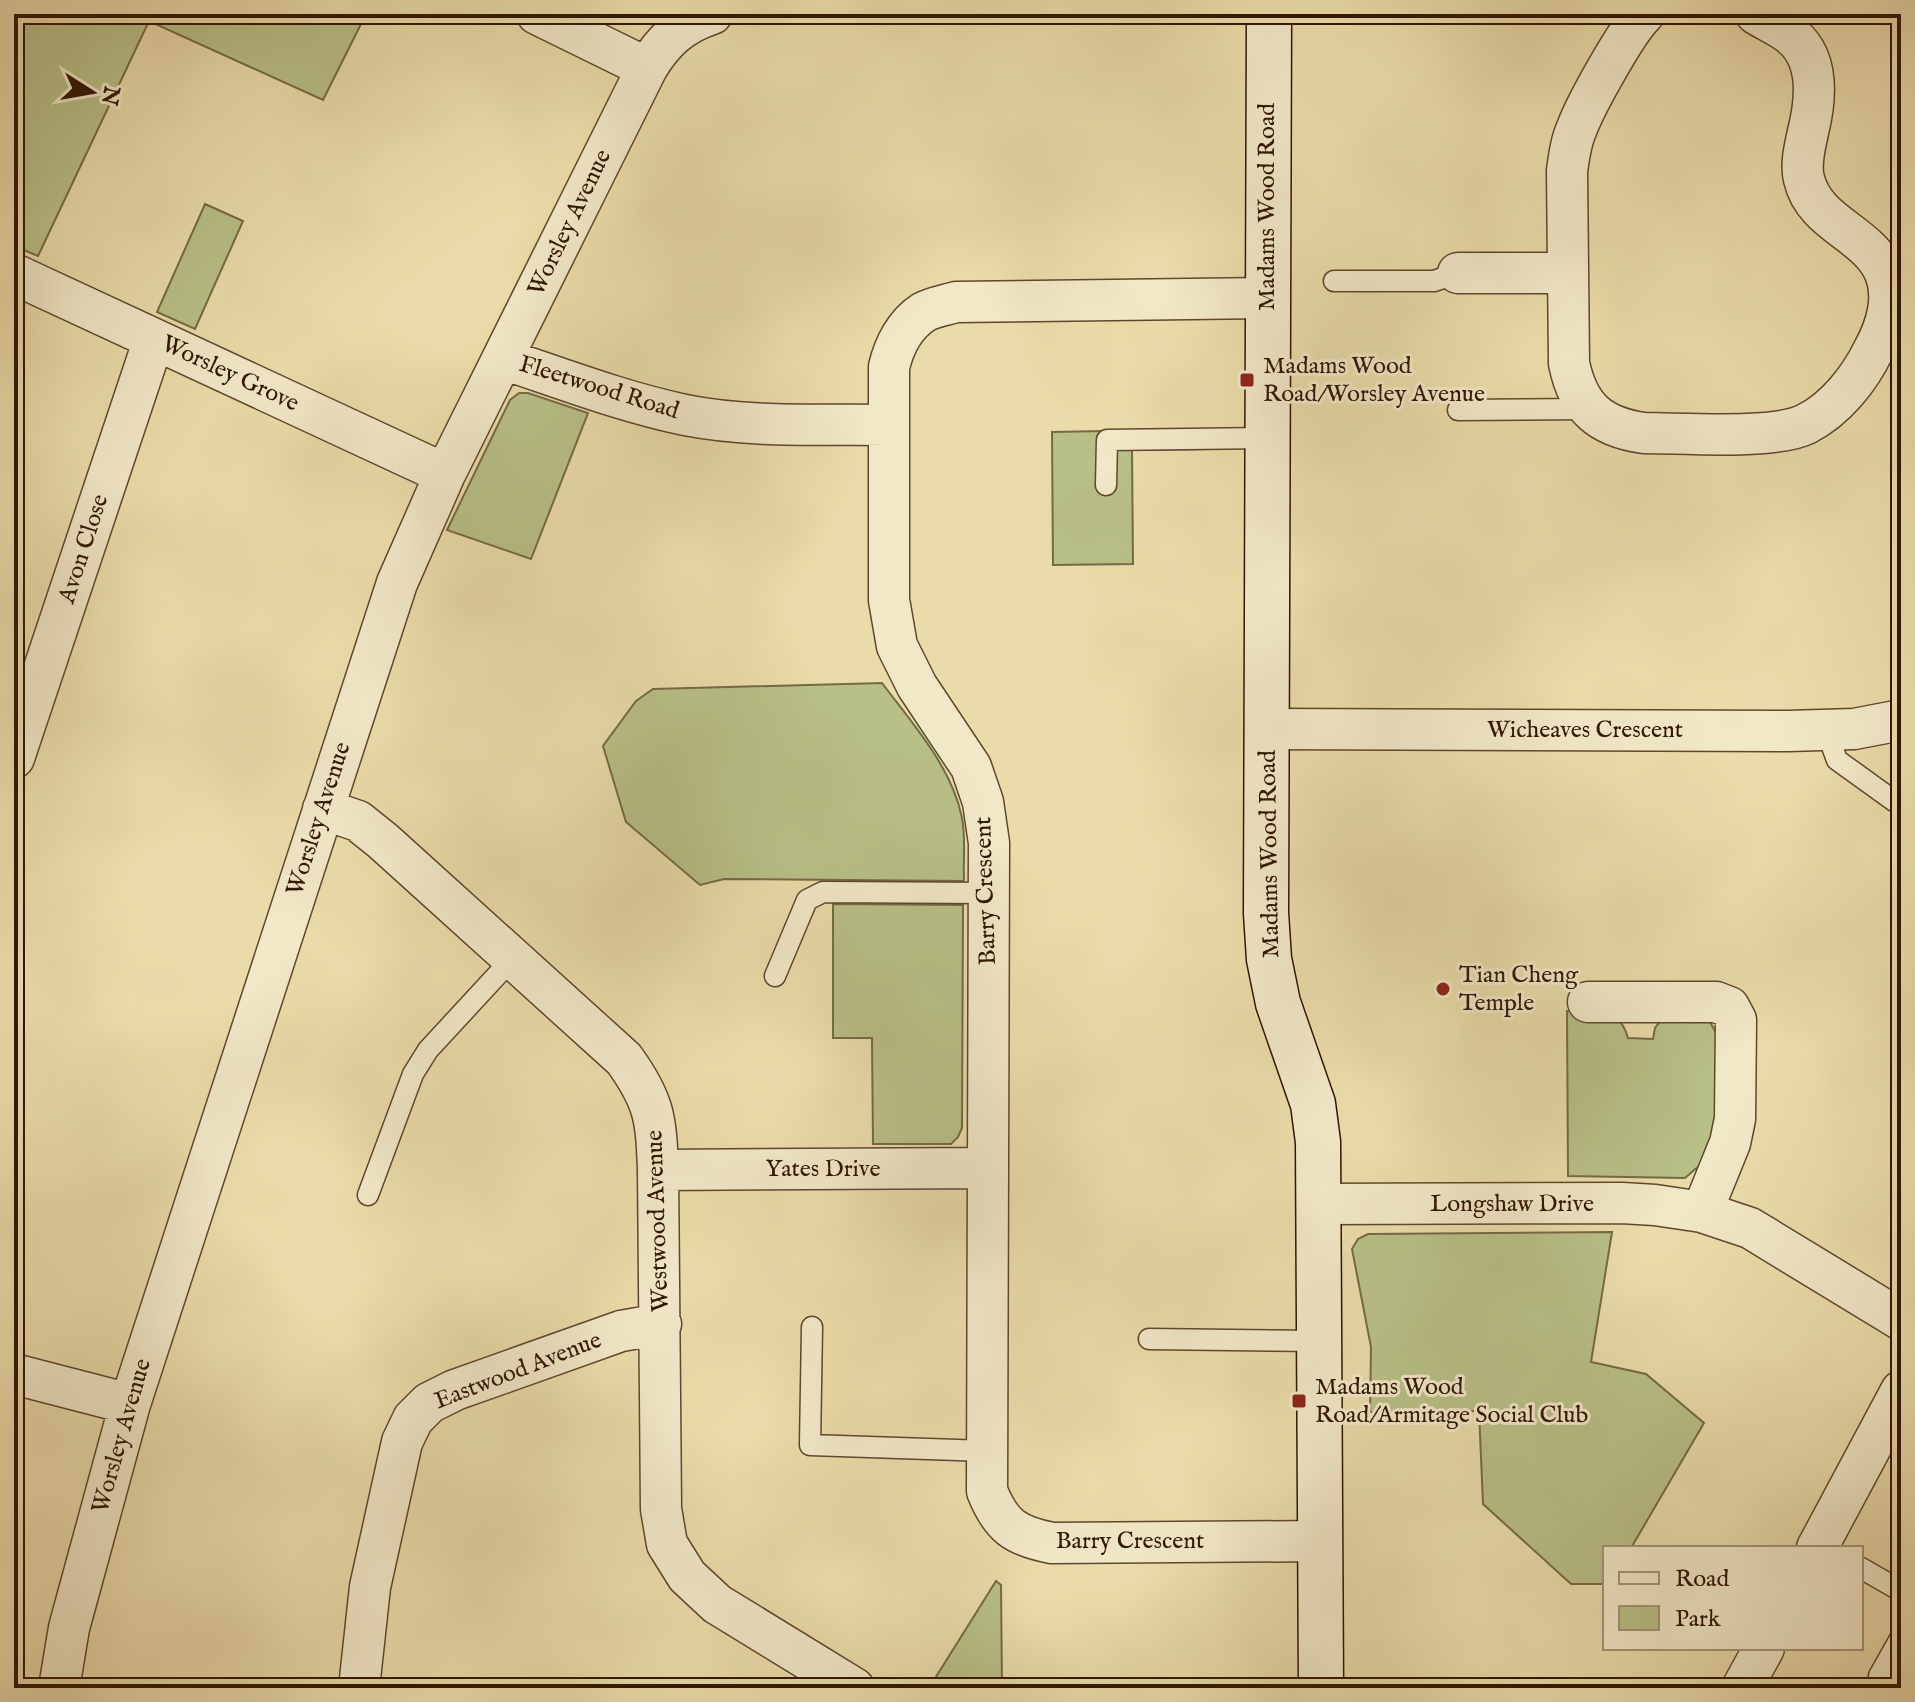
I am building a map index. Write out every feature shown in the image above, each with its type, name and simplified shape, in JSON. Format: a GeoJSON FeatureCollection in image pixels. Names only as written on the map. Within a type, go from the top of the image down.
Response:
{"type":"FeatureCollection","features":[{"type":"Feature","properties":{"kind":"street"},"geometry":{"type":"LineString","coordinates":[[537,14],[647,68]]}},
{"type":"Feature","properties":{"kind":"street","name":"Worsley Avenue"},"geometry":{"type":"LineString","coordinates":[[59,1688],[80,1583],[130,1404],[382,623],[445,474],[647,68],[670,37],[692,21],[712,14]]}},
{"type":"Feature","properties":{"kind":"street","name":"Madams Wood Road"},"geometry":{"type":"LineString","coordinates":[[1269,14],[1266,913],[1269,959],[1278,1003],[1313,1104],[1318,1142],[1321,1204],[1321,1688]]}},
{"type":"Feature","properties":{"kind":"street"},"geometry":{"type":"LineString","coordinates":[[1644,14],[1629,34],[1577,126],[1567,171],[1569,363],[1573,382],[1589,409],[1603,423],[1644,433],[1781,432],[1804,425],[1840,398],[1867,363],[1887,318],[1895,290],[1877,259],[1862,243],[1823,214],[1810,197],[1803,176],[1803,154],[1813,112],[1814,85],[1800,25],[1756,14]]}},
{"type":"Feature","properties":{"kind":"street"},"geometry":{"type":"LineString","coordinates":[[1458,273],[1567,273]]}},
{"type":"Feature","properties":{"kind":"street","name":"Worsley Grove"},"geometry":{"type":"LineString","coordinates":[[14,274],[445,474]]}},
{"type":"Feature","properties":{"kind":"street","name":"Barry Crescent"},"geometry":{"type":"LineString","coordinates":[[1267,298],[956,302],[925,312],[906,329],[893,348],[889,367],[889,600],[897,646],[917,686],[971,767],[983,802],[989,843],[987,1491],[995,1511],[1009,1527],[1030,1539],[1052,1543],[1321,1541]]}},
{"type":"Feature","properties":{"kind":"street","name":"Avon Close"},"geometry":{"type":"LineString","coordinates":[[14,758],[154,339]]}},
{"type":"Feature","properties":{"kind":"street","name":"Fleetwood Road"},"geometry":{"type":"LineString","coordinates":[[503,359],[631,402],[686,415],[768,424],[887,425]]}},
{"type":"Feature","properties":{"kind":"street","name":"Wicheaves Crescent"},"geometry":{"type":"LineString","coordinates":[[1268,729],[1826,730],[1901,720]]}},
{"type":"Feature","properties":{"kind":"street","name":"Westwood Avenue"},"geometry":{"type":"LineString","coordinates":[[323,809],[358,821],[624,1059],[644,1087],[656,1124],[661,1324],[661,1509],[667,1544],[687,1576],[717,1604],[854,1688]]}},
{"type":"Feature","properties":{"kind":"street"},"geometry":{"type":"LineString","coordinates":[[1588,1002],[1641,1014],[1716,1002],[1729,1007],[1736,1020],[1735,1119],[1730,1143],[1702,1212]]}},
{"type":"Feature","properties":{"kind":"street","name":"Yates Drive"},"geometry":{"type":"LineString","coordinates":[[658,1170],[987,1168]]}},
{"type":"Feature","properties":{"kind":"street","name":"Longshaw Drive"},"geometry":{"type":"LineString","coordinates":[[1321,1204],[1622,1203],[1702,1212],[1750,1228],[1901,1320]]}},
{"type":"Feature","properties":{"kind":"street","name":"Eastwood Avenue"},"geometry":{"type":"LineString","coordinates":[[359,1688],[370,1587],[402,1442],[413,1419],[429,1403],[455,1390],[621,1331],[661,1324]]}},
{"type":"Feature","properties":{"kind":"street"},"geometry":{"type":"LineString","coordinates":[[14,1374],[130,1404]]}},
{"type":"Feature","properties":{"kind":"street"},"geometry":{"type":"LineString","coordinates":[[1822,1546],[1901,1391]]}},
{"type":"Feature","properties":{"kind":"street"},"geometry":{"type":"LineString","coordinates":[[1742,1688],[1763,1650]]}},
{"type":"Feature","properties":{"kind":"lane"},"geometry":{"type":"LineString","coordinates":[[1334,281],[1434,281],[1458,273]]}},
{"type":"Feature","properties":{"kind":"lane"},"geometry":{"type":"LineString","coordinates":[[1458,410],[1589,409]]}},
{"type":"Feature","properties":{"kind":"lane"},"geometry":{"type":"LineString","coordinates":[[1106,485],[1107,440],[1267,438]]}},
{"type":"Feature","properties":{"kind":"lane"},"geometry":{"type":"LineString","coordinates":[[1826,730],[1837,760],[1894,801],[1901,792]]}},
{"type":"Feature","properties":{"kind":"lane"},"geometry":{"type":"LineString","coordinates":[[775,976],[807,900],[823,892],[989,893]]}},
{"type":"Feature","properties":{"kind":"lane"},"geometry":{"type":"LineString","coordinates":[[368,1195],[413,1074],[428,1050],[512,959]]}},
{"type":"Feature","properties":{"kind":"lane"},"geometry":{"type":"LineString","coordinates":[[812,1327],[810,1445],[987,1451]]}},
{"type":"Feature","properties":{"kind":"lane"},"geometry":{"type":"LineString","coordinates":[[1149,1339],[1320,1341]]}},
{"type":"Feature","properties":{"kind":"lane"},"geometry":{"type":"LineString","coordinates":[[1863,1569],[1901,1591]]}},
{"type":"Feature","properties":{"kind":"lane"},"geometry":{"type":"LineString","coordinates":[[1879,1676],[1901,1637]]}},
{"type":"Feature","properties":{"kind":"green space"},"geometry":{"type":"Polygon","coordinates":[[[14,14],[366,14],[323,100],[149,21],[38,256],[14,246],[14,14]]]}},
{"type":"Feature","properties":{"kind":"green space"},"geometry":{"type":"Polygon","coordinates":[[[205,204],[243,221],[195,329],[157,312],[205,204]]]}},
{"type":"Feature","properties":{"kind":"green space"},"geometry":{"type":"Polygon","coordinates":[[[519,393],[528,393],[588,413],[531,559],[447,530],[510,400],[519,393]]]}},
{"type":"Feature","properties":{"kind":"green space"},"geometry":{"type":"Polygon","coordinates":[[[1208,429],[1209,449],[1132,450],[1133,564],[1053,565],[1052,432],[1208,429]]]}},
{"type":"Feature","properties":{"kind":"green space"},"geometry":{"type":"Polygon","coordinates":[[[882,683],[930,746],[950,781],[963,825],[964,881],[724,879],[700,885],[626,822],[603,746],[636,701],[653,689],[882,683]]]}},
{"type":"Feature","properties":{"kind":"green space"},"geometry":{"type":"Polygon","coordinates":[[[833,904],[963,905],[962,1128],[951,1144],[873,1144],[872,1038],[833,1038],[833,904]]]}},
{"type":"Feature","properties":{"kind":"green space"},"geometry":{"type":"Polygon","coordinates":[[[1567,1011],[1597,1011],[1612,1015],[1624,1027],[1628,1038],[1653,1039],[1655,1028],[1661,1020],[1709,1020],[1721,1042],[1721,1123],[1707,1159],[1685,1178],[1568,1176],[1567,1011]]]}},
{"type":"Feature","properties":{"kind":"green space"},"geometry":{"type":"Polygon","coordinates":[[[1612,1232],[1591,1362],[1646,1374],[1704,1423],[1632,1546],[1603,1546],[1603,1584],[1571,1584],[1483,1504],[1479,1411],[1370,1412],[1371,1347],[1352,1249],[1358,1239],[1368,1234],[1612,1232]]]}},
{"type":"Feature","properties":{"kind":"green space"},"geometry":{"type":"Polygon","coordinates":[[[996,1581],[1001,1585],[1002,1688],[929,1688],[996,1581]]]}},
{"type":"Feature","properties":{"kind":"place","name":"Madams Wood Road/Worsley Avenue"},"geometry":{"type":"Point","coordinates":[1247,380]}},
{"type":"Feature","properties":{"kind":"place","name":"Tian Cheng Temple"},"geometry":{"type":"Point","coordinates":[1443,989]}},
{"type":"Feature","properties":{"kind":"place","name":"Madams Wood Road/Armitage Social Club"},"geometry":{"type":"Point","coordinates":[1299,1401]}}]}
